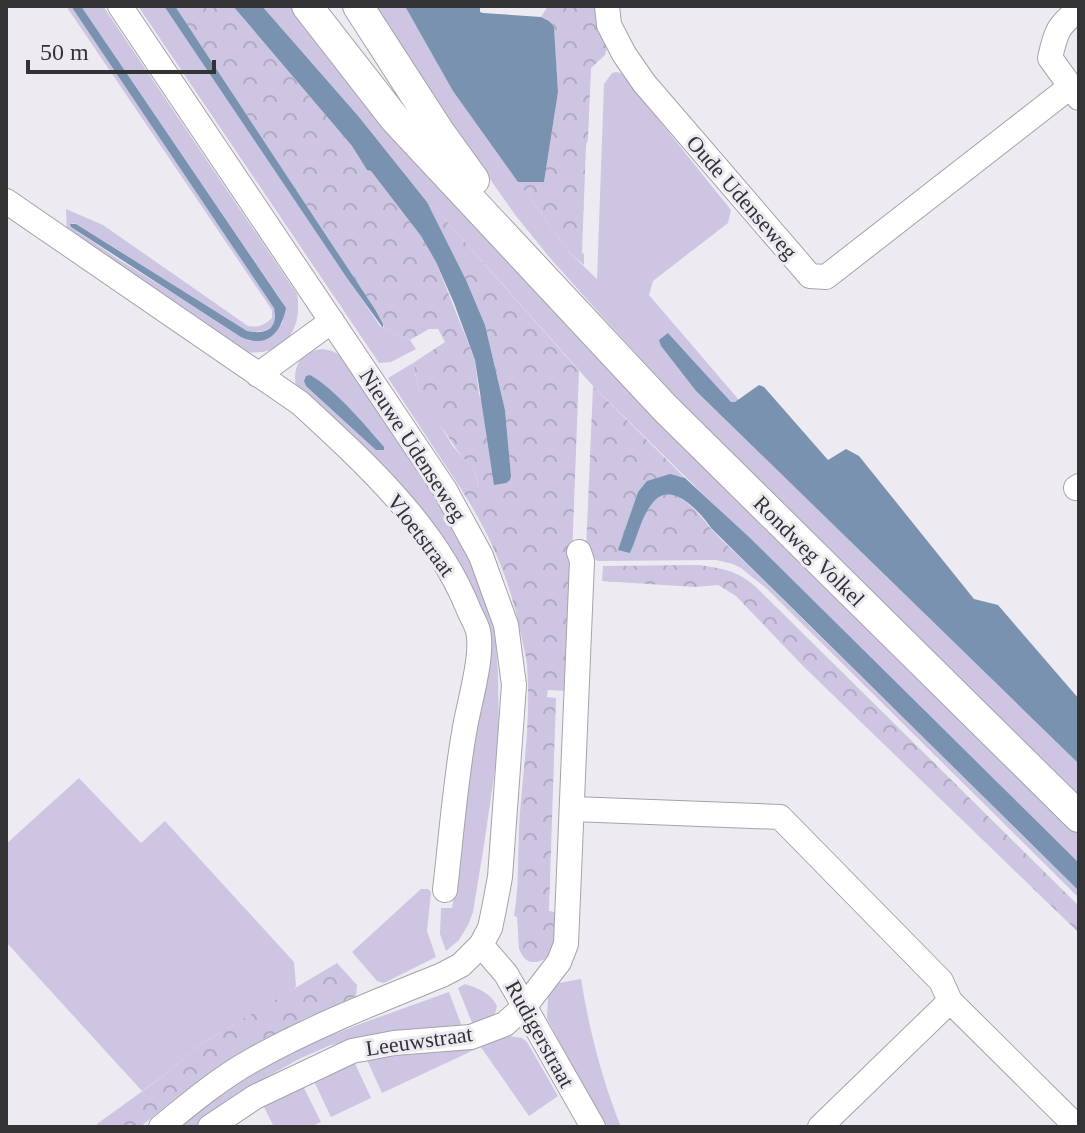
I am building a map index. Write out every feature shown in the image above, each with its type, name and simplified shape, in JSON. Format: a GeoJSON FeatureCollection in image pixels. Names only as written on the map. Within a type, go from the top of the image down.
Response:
{"type":"FeatureCollection","features":[{"type":"Feature","properties":{"kind":"main road","name":"Rondweg Volkel"},"geometry":{"type":"LineString","coordinates":[[307,6],[395,119],[665,408],[1079,817]]}},
{"type":"Feature","properties":{"kind":"main road","name":"Rondweg Volkel"},"geometry":{"type":"LineString","coordinates":[[358,6],[438,130],[546,279]]}},
{"type":"Feature","properties":{"kind":"street","name":"Nieuwe Udenseweg"},"geometry":{"type":"LineString","coordinates":[[120,6],[445,490],[481,556],[506,625],[514,685],[500,877],[490,928],[481,945]]}},
{"type":"Feature","properties":{"kind":"street","name":"Oude Udenseweg"},"geometry":{"type":"LineString","coordinates":[[607,6],[609,25],[644,83],[810,276],[826,277],[1075,92]]}},
{"type":"Feature","properties":{"kind":"street"},"geometry":{"type":"LineString","coordinates":[[1075,92],[1050,58],[1055,35],[1063,21],[1079,9]]}},
{"type":"Feature","properties":{"kind":"street","name":"Vloetstraat"},"geometry":{"type":"LineString","coordinates":[[6,201],[300,403],[341,441],[410,515],[438,551],[462,592],[478,633],[478,661],[460,759],[445,890]]}},
{"type":"Feature","properties":{"kind":"street"},"geometry":{"type":"LineString","coordinates":[[258,375],[332,321]]}},
{"type":"Feature","properties":{"kind":"street","name":"Leeuwstraat"},"geometry":{"type":"LineString","coordinates":[[210,1127],[255,1097],[352,1051],[394,1043],[471,1037],[505,1024],[525,1006],[559,962],[566,944],[573,809],[582,561],[579,552]]}},
{"type":"Feature","properties":{"kind":"street"},"geometry":{"type":"LineString","coordinates":[[573,809],[780,817],[941,981],[950,1001],[1077,1127]]}},
{"type":"Feature","properties":{"kind":"street","name":"Rudigerstraat"},"geometry":{"type":"LineString","coordinates":[[481,945],[506,974],[593,1127]]}},
{"type":"Feature","properties":{"kind":"street","name":"Leeuwstraat"},"geometry":{"type":"LineString","coordinates":[[161,1127],[248,1063],[314,1028],[442,975],[461,965],[481,945]]}},
{"type":"Feature","properties":{"kind":"street"},"geometry":{"type":"LineString","coordinates":[[820,1127],[950,1001]]}},
{"type":"Feature","properties":{"kind":"green space"},"geometry":{"type":"Polygon","coordinates":[[[66,6],[71,6],[272,304],[276,317],[274,323],[263,331],[247,331],[76,224],[73,223],[71,227],[250,341],[282,324],[285,308],[281,300],[81,6],[103,6],[297,294],[297,321],[286,340],[277,347],[266,351],[239,351],[67,236],[66,209],[103,225],[248,326],[261,325],[272,318],[272,310],[66,6]]]}},
{"type":"Feature","properties":{"kind":"green space"},"geometry":{"type":"Polygon","coordinates":[[[138,6],[164,6],[380,326],[410,340],[416,349],[391,362],[379,363],[138,6]]]}},
{"type":"Feature","properties":{"kind":"green space"},"geometry":{"type":"Polygon","coordinates":[[[175,6],[233,6],[352,146],[367,170],[371,171],[421,236],[436,262],[475,360],[479,394],[511,476],[505,410],[485,325],[427,202],[579,371],[566,691],[548,690],[547,697],[556,698],[549,911],[555,912],[555,926],[551,951],[541,961],[528,961],[521,954],[517,917],[514,916],[528,721],[527,665],[517,615],[498,559],[461,489],[479,486],[474,467],[462,457],[427,406],[419,390],[413,363],[445,342],[438,329],[429,329],[410,340],[384,327],[175,6]]]}},
{"type":"Feature","properties":{"kind":"green space"},"geometry":{"type":"Polygon","coordinates":[[[262,6],[298,6],[502,255],[597,358],[659,423],[1079,835],[1079,863],[593,386],[427,202],[359,117],[262,6]]]}},
{"type":"Feature","properties":{"kind":"green space"},"geometry":{"type":"Polygon","coordinates":[[[368,6],[413,6],[518,182],[570,253],[597,279],[604,84],[612,73],[621,73],[731,210],[728,223],[653,281],[649,295],[739,400],[731,402],[668,333],[661,346],[696,391],[1079,764],[1079,796],[681,402],[609,324],[516,216],[368,6]]]}},
{"type":"Feature","properties":{"kind":"green space"},"geometry":{"type":"Polygon","coordinates":[[[548,6],[594,6],[607,47],[605,55],[591,68],[582,253],[584,265],[570,253],[518,182],[544,182],[558,92],[554,28],[541,17],[548,6]]]}},
{"type":"Feature","properties":{"kind":"green space"},"geometry":{"type":"Polygon","coordinates":[[[323,349],[340,355],[424,481],[462,544],[480,585],[495,632],[499,742],[484,845],[473,912],[459,940],[446,951],[440,934],[441,908],[452,908],[457,883],[480,608],[296,388],[295,373],[300,361],[309,353],[323,349]]]}},
{"type":"Feature","properties":{"kind":"green space"},"geometry":{"type":"Polygon","coordinates":[[[413,363],[419,390],[452,445],[474,467],[479,487],[461,489],[388,378],[413,363]]]}},
{"type":"Feature","properties":{"kind":"green space"},"geometry":{"type":"Polygon","coordinates":[[[593,386],[685,478],[680,476],[638,492],[621,543],[630,553],[650,506],[658,497],[667,494],[676,496],[693,508],[745,562],[741,568],[716,560],[598,561],[591,557],[586,550],[593,386]]]}},
{"type":"Feature","properties":{"kind":"green space"},"geometry":{"type":"Polygon","coordinates":[[[745,562],[1079,891],[1079,898],[766,588],[741,568],[745,562]]]}},
{"type":"Feature","properties":{"kind":"green space"},"geometry":{"type":"Polygon","coordinates":[[[700,565],[735,573],[755,586],[1079,906],[1079,933],[803,666],[736,596],[718,585],[695,587],[602,581],[603,566],[700,565]]]}},
{"type":"Feature","properties":{"kind":"green space"},"geometry":{"type":"Polygon","coordinates":[[[79,778],[141,843],[165,821],[294,962],[294,989],[201,1044],[142,1091],[6,942],[6,844],[79,778]]]}},
{"type":"Feature","properties":{"kind":"green space"},"geometry":{"type":"Polygon","coordinates":[[[421,889],[431,892],[427,931],[436,957],[384,983],[377,981],[352,952],[421,889]]]}},
{"type":"Feature","properties":{"kind":"green space"},"geometry":{"type":"Polygon","coordinates":[[[337,963],[357,985],[356,996],[302,1020],[219,1067],[140,1127],[99,1127],[97,1124],[166,1074],[201,1044],[337,963]]]}},
{"type":"Feature","properties":{"kind":"green space"},"geometry":{"type":"Polygon","coordinates":[[[581,979],[597,1054],[621,1127],[605,1127],[547,1018],[548,996],[559,983],[581,979]]]}},
{"type":"Feature","properties":{"kind":"green space"},"geometry":{"type":"Polygon","coordinates":[[[465,984],[491,997],[497,1006],[494,1017],[473,1025],[458,988],[465,984]]]}},
{"type":"Feature","properties":{"kind":"green space"},"geometry":{"type":"Polygon","coordinates":[[[449,992],[462,1027],[331,1045],[258,1082],[197,1127],[180,1127],[249,1076],[297,1050],[449,992]]]}},
{"type":"Feature","properties":{"kind":"green space"},"geometry":{"type":"Polygon","coordinates":[[[509,1036],[527,1042],[558,1096],[529,1116],[478,1043],[509,1036]]]}},
{"type":"Feature","properties":{"kind":"green space"},"geometry":{"type":"Polygon","coordinates":[[[472,1044],[474,1050],[382,1093],[366,1058],[472,1044]]]}},
{"type":"Feature","properties":{"kind":"green space"},"geometry":{"type":"Polygon","coordinates":[[[353,1059],[371,1098],[331,1117],[311,1075],[353,1059]]]}},
{"type":"Feature","properties":{"kind":"green space"},"geometry":{"type":"Polygon","coordinates":[[[300,1080],[321,1122],[310,1127],[274,1127],[262,1103],[300,1080]]]}},
{"type":"Feature","properties":{"kind":"water"},"geometry":{"type":"Polygon","coordinates":[[[71,6],[81,6],[286,308],[281,325],[265,340],[241,337],[71,227],[70,224],[76,224],[247,331],[265,331],[272,326],[274,308],[71,6]]]}},
{"type":"Feature","properties":{"kind":"water"},"geometry":{"type":"Polygon","coordinates":[[[164,6],[175,6],[376,311],[383,328],[347,278],[164,6]]]}},
{"type":"Feature","properties":{"kind":"water"},"geometry":{"type":"Polygon","coordinates":[[[233,6],[262,6],[359,117],[427,202],[485,325],[505,410],[511,476],[506,483],[494,485],[475,360],[436,262],[421,236],[371,171],[367,170],[352,146],[233,6]]]}},
{"type":"Feature","properties":{"kind":"water"},"geometry":{"type":"Polygon","coordinates":[[[405,6],[480,6],[483,13],[541,17],[554,27],[558,92],[544,182],[518,182],[453,91],[405,6]]]}},
{"type":"Feature","properties":{"kind":"water"},"geometry":{"type":"Polygon","coordinates":[[[668,333],[731,402],[759,385],[764,387],[828,460],[846,449],[859,456],[974,599],[998,605],[1079,699],[1079,764],[696,391],[661,346],[659,340],[668,333]]]}},
{"type":"Feature","properties":{"kind":"water"},"geometry":{"type":"Polygon","coordinates":[[[310,375],[349,408],[384,450],[376,450],[306,386],[304,381],[310,375]]]}},
{"type":"Feature","properties":{"kind":"water"},"geometry":{"type":"Polygon","coordinates":[[[670,474],[685,478],[750,538],[1079,863],[1079,891],[684,500],[667,495],[659,497],[644,516],[630,553],[618,550],[638,492],[647,481],[670,474]]]}}]}
